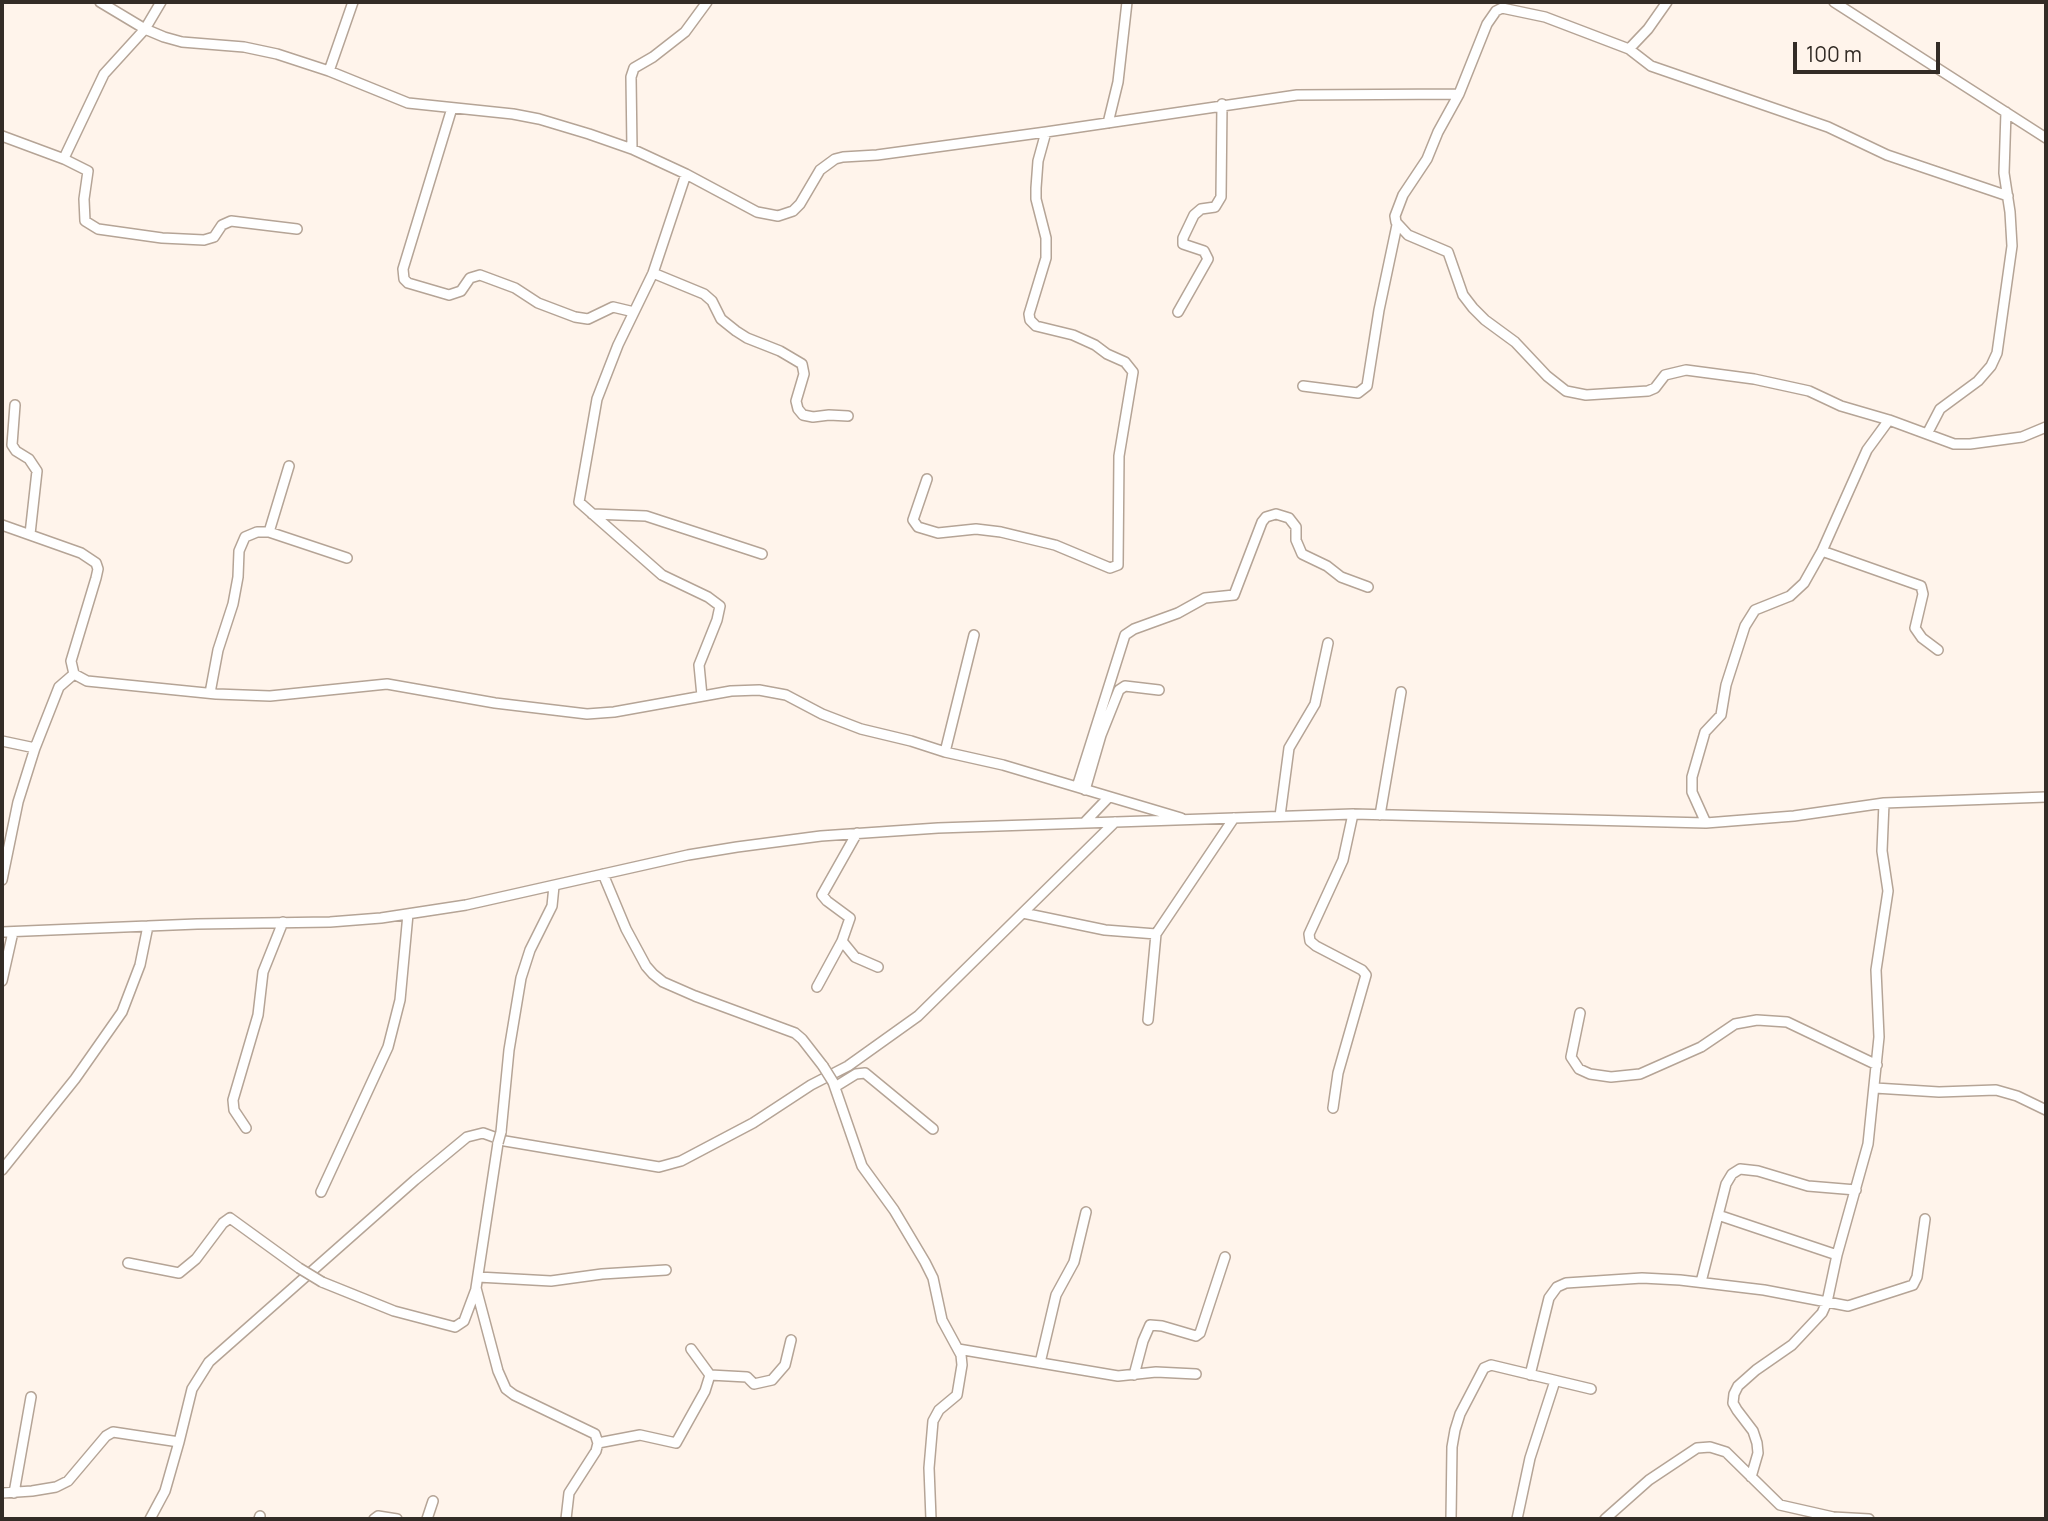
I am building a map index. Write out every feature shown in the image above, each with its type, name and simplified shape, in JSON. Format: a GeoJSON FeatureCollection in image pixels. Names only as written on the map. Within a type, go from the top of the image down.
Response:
{"type":"FeatureCollection","features":[{"type":"Feature","properties":{"kind":"street"},"geometry":{"type":"LineString","coordinates":[[100,2],[145,29],[182,42],[260,50],[329,71],[408,103],[539,119],[632,149],[757,212],[778,216],[793,211],[820,170],[835,159],[1046,132],[1297,94],[1459,94]]}},
{"type":"Feature","properties":{"kind":"street"},"geometry":{"type":"LineString","coordinates":[[64,159],[104,74],[145,29],[161,2]]}},
{"type":"Feature","properties":{"kind":"street"},"geometry":{"type":"LineString","coordinates":[[329,71],[353,2]]}},
{"type":"Feature","properties":{"kind":"street"},"geometry":{"type":"LineString","coordinates":[[632,149],[632,71],[685,32],[707,2]]}},
{"type":"Feature","properties":{"kind":"street"},"geometry":{"type":"LineString","coordinates":[[1108,123],[1118,82],[1128,2]]}},
{"type":"Feature","properties":{"kind":"street"},"geometry":{"type":"LineString","coordinates":[[1629,49],[1648,29],[1667,2]]}},
{"type":"Feature","properties":{"kind":"street"},"geometry":{"type":"LineString","coordinates":[[1834,2],[2046,138]]}},
{"type":"Feature","properties":{"kind":"street"},"geometry":{"type":"LineString","coordinates":[[1303,386],[1358,393],[1367,386],[1379,310],[1397,225],[1395,216],[1403,195],[1427,159],[1459,94],[1487,24],[1496,11],[1502,8],[1545,17],[1629,49],[1651,66],[1828,127],[1887,155],[2008,195]]}},
{"type":"Feature","properties":{"kind":"street"},"geometry":{"type":"LineString","coordinates":[[1178,312],[1208,257],[1204,251],[1183,244],[1183,238],[1194,215],[1201,209],[1215,207],[1221,197],[1222,104]]}},
{"type":"Feature","properties":{"kind":"street"},"geometry":{"type":"LineString","coordinates":[[452,108],[403,269],[404,279],[408,283],[449,295],[461,291],[470,278],[480,275],[516,288],[538,303],[575,317],[588,319],[613,307],[634,312]]}},
{"type":"Feature","properties":{"kind":"street"},"geometry":{"type":"LineString","coordinates":[[1927,434],[1940,409],[1978,381],[1991,366],[1997,353],[2012,246],[2004,173],[2006,112]]}},
{"type":"Feature","properties":{"kind":"street"},"geometry":{"type":"LineString","coordinates":[[928,479],[913,520],[918,527],[938,533],[976,529],[1001,532],[1055,545],[1110,568],[1118,565],[1119,456],[1133,372],[1125,362],[1085,340],[1036,326],[1030,320],[1029,314],[1046,258],[1046,238],[1036,188],[1038,161],[1046,132]]}},
{"type":"Feature","properties":{"kind":"street"},"geometry":{"type":"LineString","coordinates":[[2,136],[88,171],[83,217],[90,226],[99,229],[162,238],[204,240],[214,237],[222,225],[231,221],[297,229]]}},
{"type":"Feature","properties":{"kind":"street"},"geometry":{"type":"LineString","coordinates":[[686,174],[653,273],[603,381],[593,417],[579,502],[662,575],[708,597],[720,606],[699,665],[702,696]]}},
{"type":"Feature","properties":{"kind":"street"},"geometry":{"type":"LineString","coordinates":[[1397,225],[1408,235],[1448,252],[1463,295],[1473,308],[1516,342],[1547,376],[1566,391],[1586,395],[1648,391],[1655,388],[1665,375],[1686,370],[1755,379],[1809,391],[1841,406],[1889,419],[1954,444],[2022,437],[2046,427]]}},
{"type":"Feature","properties":{"kind":"street"},"geometry":{"type":"LineString","coordinates":[[653,273],[704,294],[712,301],[721,319],[736,331],[803,364],[804,374],[796,401],[803,415],[848,416]]}},
{"type":"Feature","properties":{"kind":"street"},"geometry":{"type":"LineString","coordinates":[[15,405],[12,445],[33,463],[37,471],[30,534]]}},
{"type":"Feature","properties":{"kind":"street"},"geometry":{"type":"LineString","coordinates":[[1706,823],[1692,792],[1692,778],[1705,732],[1721,715],[1726,685],[1745,626],[1755,610],[1797,591],[1822,551],[1867,450],[1889,419]]}},
{"type":"Feature","properties":{"kind":"street"},"geometry":{"type":"LineString","coordinates":[[269,532],[289,466]]}},
{"type":"Feature","properties":{"kind":"street"},"geometry":{"type":"LineString","coordinates":[[592,514],[646,516],[762,554]]}},
{"type":"Feature","properties":{"kind":"street"},"geometry":{"type":"LineString","coordinates":[[1081,789],[1125,635],[1178,613],[1205,598],[1234,596],[1266,517],[1276,514],[1289,518],[1296,527],[1296,540],[1302,554],[1341,577],[1368,587]]}},
{"type":"Feature","properties":{"kind":"street"},"geometry":{"type":"LineString","coordinates":[[2,525],[81,552],[96,563],[96,578],[71,661],[74,674],[87,681],[270,696],[387,684],[508,705],[587,713],[614,712],[748,690],[771,691],[786,695],[841,722],[945,752],[1003,765],[1190,821]]}},
{"type":"Feature","properties":{"kind":"street"},"geometry":{"type":"LineString","coordinates":[[210,693],[218,650],[236,591],[241,542],[250,533],[269,532],[347,558]]}},
{"type":"Feature","properties":{"kind":"street"},"geometry":{"type":"LineString","coordinates":[[1822,551],[1921,586],[1923,594],[1915,628],[1922,638],[1938,650]]}},
{"type":"Feature","properties":{"kind":"street"},"geometry":{"type":"LineString","coordinates":[[945,752],[974,635]]}},
{"type":"Feature","properties":{"kind":"street"},"geometry":{"type":"LineString","coordinates":[[1280,816],[1289,748],[1315,704],[1328,643]]}},
{"type":"Feature","properties":{"kind":"street"},"geometry":{"type":"LineString","coordinates":[[2,880],[6,836],[35,748],[59,687],[74,674]]}},
{"type":"Feature","properties":{"kind":"street"},"geometry":{"type":"LineString","coordinates":[[1081,789],[1118,690],[1125,686],[1159,690]]}},
{"type":"Feature","properties":{"kind":"street"},"geometry":{"type":"LineString","coordinates":[[1380,815],[1401,692]]}},
{"type":"Feature","properties":{"kind":"street"},"geometry":{"type":"LineString","coordinates":[[2,741],[35,748]]}},
{"type":"Feature","properties":{"kind":"street"},"geometry":{"type":"LineString","coordinates":[[2,932],[356,921],[466,905],[725,849],[788,839],[857,833],[1085,822],[1190,821],[1353,814],[1706,823],[1794,816],[1884,803],[2046,797]]}},
{"type":"Feature","properties":{"kind":"street"},"geometry":{"type":"LineString","coordinates":[[1085,822],[1108,798]]}},
{"type":"Feature","properties":{"kind":"street"},"geometry":{"type":"LineString","coordinates":[[1751,1478],[1758,1453],[1757,1443],[1753,1432],[1733,1403],[1734,1394],[1738,1386],[1756,1370],[1792,1345],[1822,1313],[1868,1144],[1879,1037],[1875,970],[1888,891],[1882,851],[1884,803]]}},
{"type":"Feature","properties":{"kind":"street"},"geometry":{"type":"LineString","coordinates":[[1333,1108],[1338,1073],[1366,975],[1362,970],[1312,944],[1309,934],[1343,860],[1353,814]]}},
{"type":"Feature","properties":{"kind":"street"},"geometry":{"type":"LineString","coordinates":[[1148,1020],[1156,934],[1234,818]]}},
{"type":"Feature","properties":{"kind":"street"},"geometry":{"type":"LineString","coordinates":[[150,1519],[166,1491],[173,1441],[192,1389],[209,1363],[467,1137],[483,1133],[505,1141],[659,1167],[681,1161],[754,1123],[811,1085],[848,1066],[918,1016],[1115,822]]}},
{"type":"Feature","properties":{"kind":"street"},"geometry":{"type":"LineString","coordinates":[[817,987],[842,941],[850,918],[822,895],[857,833]]}},
{"type":"Feature","properties":{"kind":"street"},"geometry":{"type":"LineString","coordinates":[[603,874],[626,929],[653,974],[663,982],[695,996],[795,1033],[802,1039],[834,1085],[862,1166],[906,1228],[925,1262],[933,1278],[942,1320],[958,1349],[962,1365],[959,1388],[953,1400],[939,1410],[933,1421],[929,1468],[931,1519]]}},
{"type":"Feature","properties":{"kind":"street"},"geometry":{"type":"LineString","coordinates":[[128,1263],[179,1273],[196,1259],[223,1223],[230,1218],[322,1282],[394,1311],[455,1328],[464,1321],[477,1282],[501,1132],[509,1049],[521,978],[530,950],[552,906],[554,886]]}},
{"type":"Feature","properties":{"kind":"street"},"geometry":{"type":"LineString","coordinates":[[1023,913],[1105,930],[1156,934]]}},
{"type":"Feature","properties":{"kind":"street"},"geometry":{"type":"LineString","coordinates":[[321,1192],[388,1047],[400,1000],[408,914]]}},
{"type":"Feature","properties":{"kind":"street"},"geometry":{"type":"LineString","coordinates":[[246,1128],[234,1110],[233,1100],[258,1015],[262,972],[283,922]]}},
{"type":"Feature","properties":{"kind":"street"},"geometry":{"type":"LineString","coordinates":[[2,1170],[75,1079],[122,1012],[140,965],[148,926]]}},
{"type":"Feature","properties":{"kind":"street"},"geometry":{"type":"LineString","coordinates":[[2,981],[13,932]]}},
{"type":"Feature","properties":{"kind":"street"},"geometry":{"type":"LineString","coordinates":[[842,941],[855,957],[878,967]]}},
{"type":"Feature","properties":{"kind":"street"},"geometry":{"type":"LineString","coordinates":[[1580,1013],[1571,1057],[1579,1069],[1590,1074],[1611,1077],[1640,1074],[1701,1047],[1735,1024],[1757,1020],[1787,1022],[1877,1065]]}},
{"type":"Feature","properties":{"kind":"street"},"geometry":{"type":"LineString","coordinates":[[834,1085],[856,1074],[865,1073],[933,1129]]}},
{"type":"Feature","properties":{"kind":"street"},"geometry":{"type":"LineString","coordinates":[[1875,1088],[1939,1092],[1996,1090],[2017,1096],[2046,1110]]}},
{"type":"Feature","properties":{"kind":"street"},"geometry":{"type":"LineString","coordinates":[[1700,1282],[1726,1184],[1732,1174],[1745,1168],[1808,1186],[1856,1190]]}},
{"type":"Feature","properties":{"kind":"street"},"geometry":{"type":"LineString","coordinates":[[1040,1363],[1056,1295],[1074,1262],[1086,1212]]}},
{"type":"Feature","properties":{"kind":"street"},"geometry":{"type":"LineString","coordinates":[[1718,1214],[1837,1255]]}},
{"type":"Feature","properties":{"kind":"street"},"geometry":{"type":"LineString","coordinates":[[1530,1375],[1549,1298],[1557,1287],[1574,1281],[1643,1278],[1763,1290],[1848,1306],[1913,1285],[1917,1277],[1925,1219]]}},
{"type":"Feature","properties":{"kind":"street"},"geometry":{"type":"LineString","coordinates":[[1134,1375],[1150,1325],[1162,1325],[1196,1336],[1200,1333],[1226,1257]]}},
{"type":"Feature","properties":{"kind":"street"},"geometry":{"type":"LineString","coordinates":[[477,1282],[551,1281],[602,1274],[666,1270]]}},
{"type":"Feature","properties":{"kind":"street"},"geometry":{"type":"LineString","coordinates":[[477,1282],[498,1371],[506,1388],[514,1395],[595,1434],[598,1443],[596,1451],[569,1493],[566,1519]]}},
{"type":"Feature","properties":{"kind":"street"},"geometry":{"type":"LineString","coordinates":[[710,1375],[747,1377],[754,1384],[772,1380],[785,1365],[791,1340]]}},
{"type":"Feature","properties":{"kind":"street"},"geometry":{"type":"LineString","coordinates":[[691,1349],[710,1375]]}},
{"type":"Feature","properties":{"kind":"street"},"geometry":{"type":"LineString","coordinates":[[958,1349],[1118,1376],[1156,1372],[1196,1374]]}},
{"type":"Feature","properties":{"kind":"street"},"geometry":{"type":"LineString","coordinates":[[1451,1519],[1452,1447],[1455,1430],[1481,1373],[1491,1365],[1591,1389]]}},
{"type":"Feature","properties":{"kind":"street"},"geometry":{"type":"LineString","coordinates":[[598,1443],[640,1435],[676,1443],[705,1391],[710,1375]]}},
{"type":"Feature","properties":{"kind":"street"},"geometry":{"type":"LineString","coordinates":[[1517,1519],[1530,1458],[1555,1381]]}},
{"type":"Feature","properties":{"kind":"street"},"geometry":{"type":"LineString","coordinates":[[14,1493],[31,1397]]}},
{"type":"Feature","properties":{"kind":"street"},"geometry":{"type":"LineString","coordinates":[[2,1493],[55,1487],[68,1481],[106,1436],[113,1432],[173,1441]]}},
{"type":"Feature","properties":{"kind":"street"},"geometry":{"type":"LineString","coordinates":[[1605,1519],[1648,1480],[1698,1448],[1710,1447],[1720,1448],[1780,1505],[1833,1517],[1869,1519]]}},
{"type":"Feature","properties":{"kind":"street"},"geometry":{"type":"LineString","coordinates":[[428,1519],[433,1501]]}},
{"type":"Feature","properties":{"kind":"street"},"geometry":{"type":"LineString","coordinates":[[374,1519],[378,1516],[397,1519]]}}]}
